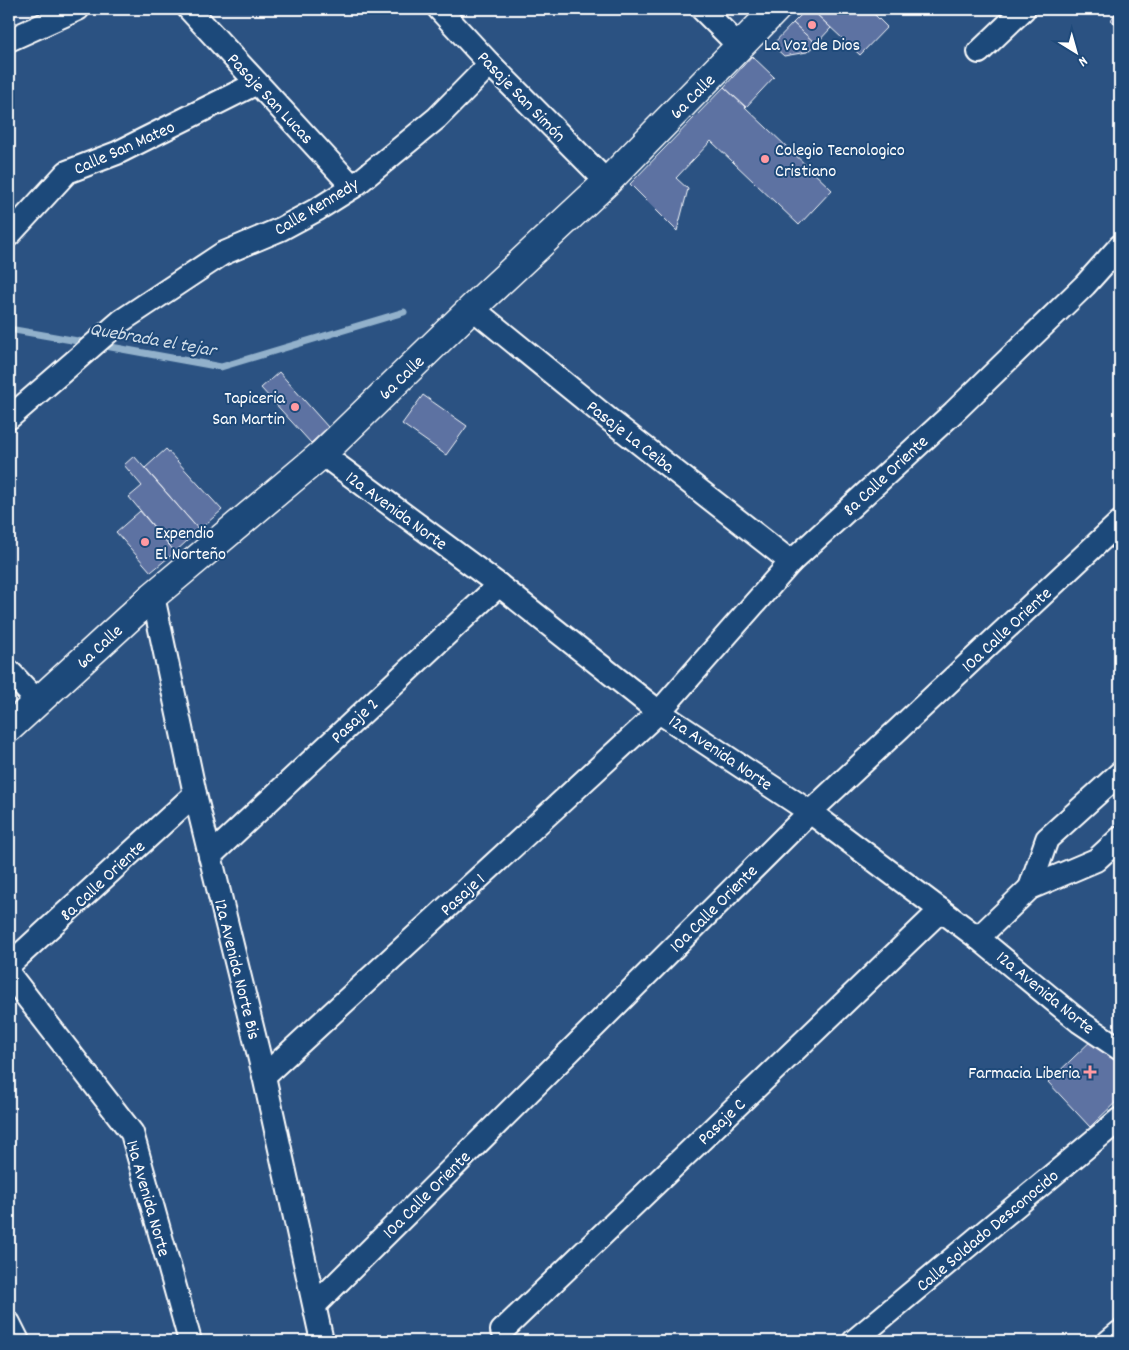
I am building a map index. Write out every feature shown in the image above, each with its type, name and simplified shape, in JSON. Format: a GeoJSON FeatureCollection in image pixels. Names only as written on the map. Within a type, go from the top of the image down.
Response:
{"type":"FeatureCollection","features":[{"type":"Feature","properties":{"kind":"street"},"geometry":{"type":"LineString","coordinates":[[9,40],[78,9]]}},
{"type":"Feature","properties":{"kind":"street","name":"Pasaje San Lucas"},"geometry":{"type":"LineString","coordinates":[[189,9],[353,187]]}},
{"type":"Feature","properties":{"kind":"street","name":"Pasaje San Simón"},"geometry":{"type":"LineString","coordinates":[[439,9],[490,64],[607,182]]}},
{"type":"Feature","properties":{"kind":"street"},"geometry":{"type":"LineString","coordinates":[[702,9],[740,47]]}},
{"type":"Feature","properties":{"kind":"street","name":"6a Calle"},"geometry":{"type":"LineString","coordinates":[[9,728],[153,596],[322,454],[472,308],[607,182],[776,9]]}},
{"type":"Feature","properties":{"kind":"street"},"geometry":{"type":"LineString","coordinates":[[979,52],[1024,9]]}},
{"type":"Feature","properties":{"kind":"street","name":"Calle Kennedy"},"geometry":{"type":"LineString","coordinates":[[9,418],[121,321],[222,254],[281,229],[318,210],[353,187],[436,118],[490,64]]}},
{"type":"Feature","properties":{"kind":"street","name":"Calle San Mateo"},"geometry":{"type":"LineString","coordinates":[[9,235],[68,172],[117,153],[257,83]]}},
{"type":"Feature","properties":{"kind":"street","name":"8a Calle Oriente"},"geometry":{"type":"LineString","coordinates":[[659,712],[791,562],[954,412],[1085,285],[1120,246]]}},
{"type":"Feature","properties":{"kind":"street","name":"Pasaje La Ceiba"},"geometry":{"type":"LineString","coordinates":[[472,308],[611,421],[791,562]]}},
{"type":"Feature","properties":{"kind":"street","name":"12a Avenida Norte"},"geometry":{"type":"LineString","coordinates":[[322,454],[498,585],[659,712],[810,812],[978,938],[1080,1022],[1120,1048]]}},
{"type":"Feature","properties":{"kind":"street","name":"10a Calle Oriente"},"geometry":{"type":"LineString","coordinates":[[315,1304],[810,812],[1120,522]]}},
{"type":"Feature","properties":{"kind":"street","name":"Pasaje 2"},"geometry":{"type":"LineString","coordinates":[[210,856],[498,585]]}},
{"type":"Feature","properties":{"kind":"street","name":"12a Avenida Norte Bis"},"geometry":{"type":"LineString","coordinates":[[153,596],[195,794],[264,1076],[322,1341]]}},
{"type":"Feature","properties":{"kind":"street"},"geometry":{"type":"LineString","coordinates":[[9,671],[38,702]]}},
{"type":"Feature","properties":{"kind":"street","name":"Pasaje 1"},"geometry":{"type":"LineString","coordinates":[[264,1076],[659,712]]}},
{"type":"Feature","properties":{"kind":"street"},"geometry":{"type":"LineString","coordinates":[[1030,888],[1047,839],[1120,773]]}},
{"type":"Feature","properties":{"kind":"street","name":"8a Calle Oriente"},"geometry":{"type":"LineString","coordinates":[[9,966],[195,794]]}},
{"type":"Feature","properties":{"kind":"street"},"geometry":{"type":"LineString","coordinates":[[978,938],[1030,888],[1096,860],[1120,838]]}},
{"type":"Feature","properties":{"kind":"street","name":"Pasaje C"},"geometry":{"type":"LineString","coordinates":[[502,1331],[941,910]]}},
{"type":"Feature","properties":{"kind":"street","name":"14a Avenida Norte"},"geometry":{"type":"LineString","coordinates":[[9,974],[132,1133],[190,1341]]}},
{"type":"Feature","properties":{"kind":"street","name":"Calle Soldado Desconocido"},"geometry":{"type":"LineString","coordinates":[[854,1341],[1120,1119]]}},
{"type":"Feature","properties":{"kind":"street"},"geometry":{"type":"LineString","coordinates":[[9,1323],[18,1341]]}},
{"type":"Feature","properties":{"kind":"street"},"geometry":{"type":"LineString","coordinates":[[1109,1341],[1120,1332]]}},
{"type":"Feature","properties":{"kind":"building","name":"La Voz de Dios"},"geometry":{"type":"Polygon","coordinates":[[[807,9],[811,9],[831,28],[816,44],[793,23],[807,9]]]}},
{"type":"Feature","properties":{"kind":"building"},"geometry":{"type":"Polygon","coordinates":[[[811,9],[869,9],[887,27],[860,55],[811,9]]]}},
{"type":"Feature","properties":{"kind":"building"},"geometry":{"type":"Polygon","coordinates":[[[1118,9],[1120,9],[1120,27],[1111,20],[1118,9]]]}},
{"type":"Feature","properties":{"kind":"building"},"geometry":{"type":"Polygon","coordinates":[[[793,23],[816,44],[807,52],[784,56],[772,45],[793,23]]]}},
{"type":"Feature","properties":{"kind":"building"},"geometry":{"type":"Polygon","coordinates":[[[752,56],[774,77],[746,107],[724,87],[752,56]]]}},
{"type":"Feature","properties":{"kind":"building","name":"Colegio Tecnologico Cristiano"},"geometry":{"type":"Polygon","coordinates":[[[724,87],[832,190],[799,225],[711,141],[676,178],[688,189],[677,231],[630,184],[724,87]]]}},
{"type":"Feature","properties":{"kind":"building","name":"Tapiceria San Martin"},"geometry":{"type":"Polygon","coordinates":[[[279,372],[328,427],[311,443],[261,388],[279,372]]]}},
{"type":"Feature","properties":{"kind":"building"},"geometry":{"type":"Polygon","coordinates":[[[423,395],[467,426],[446,455],[402,424],[423,395]]]}},
{"type":"Feature","properties":{"kind":"building"},"geometry":{"type":"Polygon","coordinates":[[[166,449],[222,510],[199,530],[145,468],[166,449]]]}},
{"type":"Feature","properties":{"kind":"building"},"geometry":{"type":"Polygon","coordinates":[[[134,456],[199,530],[175,552],[129,497],[142,486],[124,465],[134,456]]]}},
{"type":"Feature","properties":{"kind":"building","name":"Expendio El Norteño"},"geometry":{"type":"Polygon","coordinates":[[[140,511],[175,552],[151,572],[116,532],[140,511]]]}},
{"type":"Feature","properties":{"kind":"building","name":"Farmacia Liberia"},"geometry":{"type":"Polygon","coordinates":[[[1096,1036],[1120,1062],[1120,1098],[1090,1127],[1048,1082],[1096,1036]]]}},
{"type":"Feature","properties":{"kind":"waterway","name":"Quebrada el tejar"},"geometry":{"type":"LineString","coordinates":[[100,345],[221,367],[404,312]]}},
{"type":"Feature","properties":{"kind":"waterway","name":"Quebrada el tejar"},"geometry":{"type":"LineString","coordinates":[[9,329],[89,343]]}},
{"type":"Feature","properties":{"kind":"place","name":"La Voz de Dios"},"geometry":{"type":"Point","coordinates":[812,25]}},
{"type":"Feature","properties":{"kind":"place","name":"Colegio Tecnologico Cristiano"},"geometry":{"type":"Point","coordinates":[765,159]}},
{"type":"Feature","properties":{"kind":"place","name":"Tapiceria San Martin"},"geometry":{"type":"Point","coordinates":[295,407]}},
{"type":"Feature","properties":{"kind":"place","name":"Expendio El Norteño"},"geometry":{"type":"Point","coordinates":[145,542]}},
{"type":"Feature","properties":{"kind":"place","name":"Farmacia Liberia"},"geometry":{"type":"Point","coordinates":[1090,1072]}}]}
